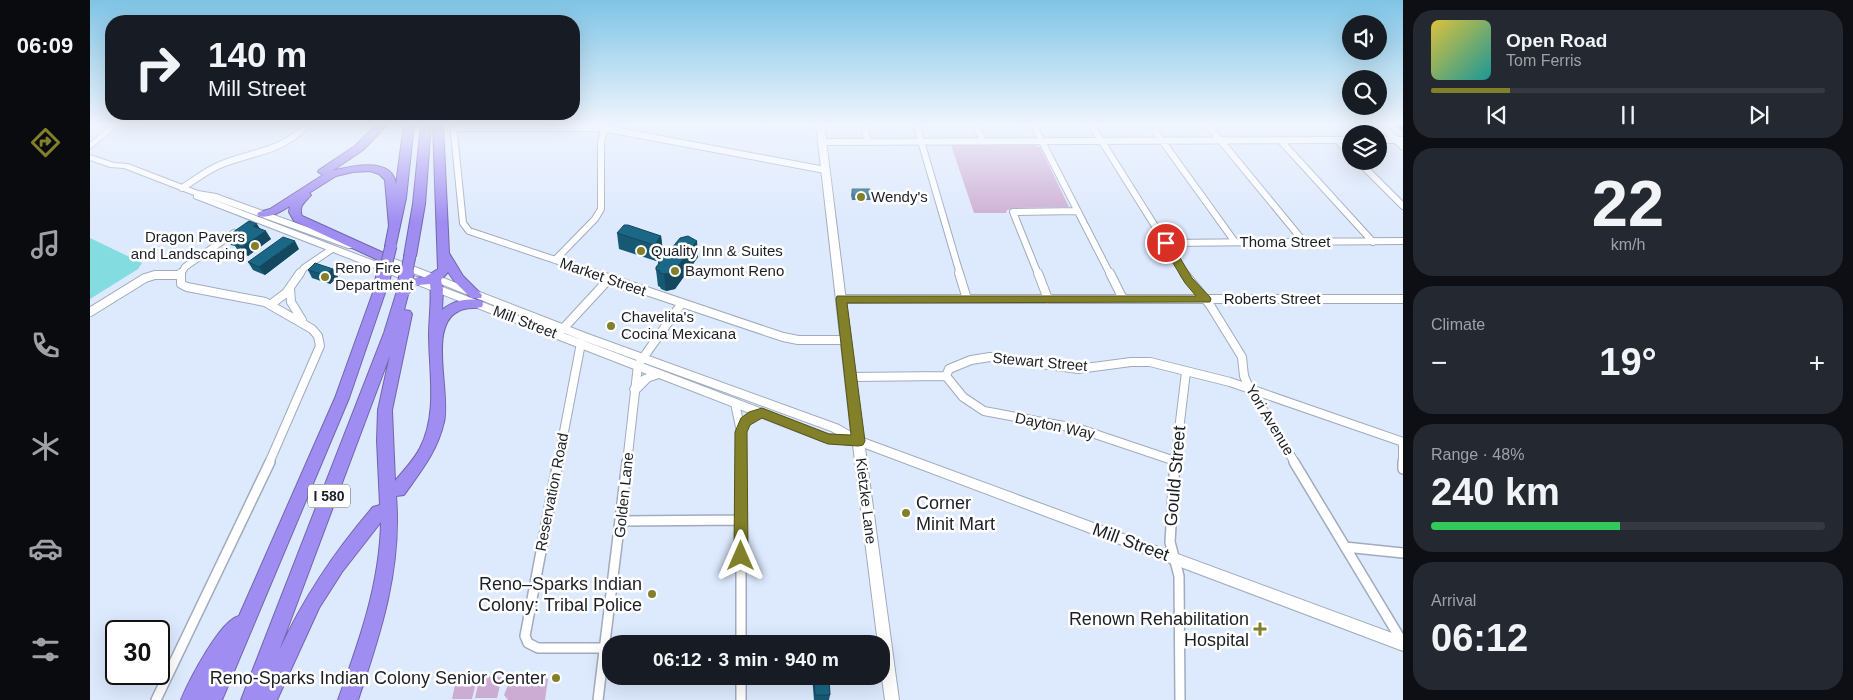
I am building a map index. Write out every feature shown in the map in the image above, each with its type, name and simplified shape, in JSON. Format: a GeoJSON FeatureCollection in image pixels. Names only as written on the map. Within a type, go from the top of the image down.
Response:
{"type":"FeatureCollection","features":[{"type":"Feature","properties":{"kind":"highway"},"geometry":{"type":"LineString","coordinates":[[252,221],[346,157]]}},
{"type":"Feature","properties":{"kind":"highway","name":"I 580"},"geometry":{"type":"LineString","coordinates":[[212,700],[345,390],[381,287],[395,228],[405,157]]}},
{"type":"Feature","properties":{"kind":"highway","name":"I 580"},"geometry":{"type":"LineString","coordinates":[[251,700],[391,333],[403,292],[410,256],[419,204],[423,157]]}},
{"type":"Feature","properties":{"kind":"highway"},"geometry":{"type":"LineString","coordinates":[[398,490],[423,458],[430,445],[436,426],[439,401],[434,281],[444,269],[439,157]]}},
{"type":"Feature","properties":{"kind":"highway"},"geometry":{"type":"LineString","coordinates":[[252,221],[274,211],[322,179],[337,172],[371,168],[383,172],[391,182],[395,228]]}},
{"type":"Feature","properties":{"kind":"highway"},"geometry":{"type":"LineString","coordinates":[[322,179],[297,202],[295,208],[296,216],[382,257]]}},
{"type":"Feature","properties":{"kind":"highway"},"geometry":{"type":"LineString","coordinates":[[437,331],[442,316],[448,309],[477,299],[454,273],[446,259],[443,248]]}},
{"type":"Feature","properties":{"kind":"highway"},"geometry":{"type":"LineString","coordinates":[[418,281],[434,281]]}},
{"type":"Feature","properties":{"kind":"highway"},"geometry":{"type":"LineString","coordinates":[[348,700],[374,623],[386,565],[389,518],[385,420],[389,384],[404,318],[405,301],[403,292]]}},
{"type":"Feature","properties":{"kind":"highway"},"geometry":{"type":"LineString","coordinates":[[267,700],[303,621],[322,586],[347,551],[380,512]]}},
{"type":"Feature","properties":{"kind":"highway"},"geometry":{"type":"LineString","coordinates":[[191,700],[215,654],[250,610]]}},
{"type":"Feature","properties":{"kind":"main road","name":"Mill Street"},"geometry":{"type":"LineString","coordinates":[[111,157],[121,161],[125,166]]}},
{"type":"Feature","properties":{"kind":"main road","name":"Kietzke Lane"},"geometry":{"type":"LineString","coordinates":[[824,157],[845,340],[892,700]]}},
{"type":"Feature","properties":{"kind":"main road","name":"Mill Street"},"geometry":{"type":"LineString","coordinates":[[92,158],[113,165],[125,166],[174,184],[196,193],[200,198],[252,221],[418,281]]}},
{"type":"Feature","properties":{"kind":"main road","name":"Mill Street"},"geometry":{"type":"LineString","coordinates":[[252,221],[382,257],[434,281],[560,332],[840,430],[858,441],[1403,643]]}},
{"type":"Feature","properties":{"kind":"main road","name":"Mill Street"},"geometry":{"type":"LineString","coordinates":[[560,332],[581,344],[640,361],[660,374],[828,439],[858,441]]}},
{"type":"Feature","properties":{"kind":"main road"},"geometry":{"type":"LineString","coordinates":[[635,389],[646,378],[660,374]]}},
{"type":"Feature","properties":{"kind":"street"},"geometry":{"type":"LineString","coordinates":[[182,188],[221,164],[251,157]]}},
{"type":"Feature","properties":{"kind":"street","name":"Market Street"},"geometry":{"type":"LineString","coordinates":[[457,157],[463,223],[466,230],[788,338],[845,340]]}},
{"type":"Feature","properties":{"kind":"street"},"geometry":{"type":"LineString","coordinates":[[555,260],[595,219],[601,209],[603,203],[601,157]]}},
{"type":"Feature","properties":{"kind":"street"},"geometry":{"type":"LineString","coordinates":[[758,157],[825,170]]}},
{"type":"Feature","properties":{"kind":"street"},"geometry":{"type":"LineString","coordinates":[[926,157],[967,299]]}},
{"type":"Feature","properties":{"kind":"street"},"geometry":{"type":"LineString","coordinates":[[1050,157],[1123,299]]}},
{"type":"Feature","properties":{"kind":"street","name":"Yori Avenue"},"geometry":{"type":"LineString","coordinates":[[1111,157],[1189,281],[1206,299],[1242,357],[1244,376],[1403,643]]}},
{"type":"Feature","properties":{"kind":"street"},"geometry":{"type":"LineString","coordinates":[[1174,157],[1235,242]]}},
{"type":"Feature","properties":{"kind":"street"},"geometry":{"type":"LineString","coordinates":[[1234,157],[1304,242]]}},
{"type":"Feature","properties":{"kind":"street"},"geometry":{"type":"LineString","coordinates":[[1295,157],[1373,242]]}},
{"type":"Feature","properties":{"kind":"street"},"geometry":{"type":"LineString","coordinates":[[1367,170],[1403,206]]}},
{"type":"Feature","properties":{"kind":"street"},"geometry":{"type":"LineString","coordinates":[[174,184],[199,176]]}},
{"type":"Feature","properties":{"kind":"street"},"geometry":{"type":"LineString","coordinates":[[1048,299],[1013,212],[1077,211]]}},
{"type":"Feature","properties":{"kind":"street"},"geometry":{"type":"LineString","coordinates":[[252,221],[187,264],[180,275],[180,282],[186,287],[252,298],[270,305],[310,326]]}},
{"type":"Feature","properties":{"kind":"street","name":"Thoma Street"},"geometry":{"type":"LineString","coordinates":[[1166,243],[1403,241]]}},
{"type":"Feature","properties":{"kind":"street"},"geometry":{"type":"LineString","coordinates":[[270,305],[286,293],[292,282],[304,268],[332,249]]}},
{"type":"Feature","properties":{"kind":"street"},"geometry":{"type":"LineString","coordinates":[[90,312],[145,278],[180,275]]}},
{"type":"Feature","properties":{"kind":"street"},"geometry":{"type":"LineString","coordinates":[[560,332],[609,279]]}},
{"type":"Feature","properties":{"kind":"street"},"geometry":{"type":"LineString","coordinates":[[156,700],[284,432],[318,355],[319,337],[296,314],[291,302],[289,294],[292,282]]}},
{"type":"Feature","properties":{"kind":"street","name":"Roberts Street"},"geometry":{"type":"LineString","coordinates":[[841,299],[1403,299]]}},
{"type":"Feature","properties":{"kind":"street","name":"Golden Lane"},"geometry":{"type":"LineString","coordinates":[[607,635],[635,389],[640,361],[682,303]]}},
{"type":"Feature","properties":{"kind":"street","name":"Reservation Road"},"geometry":{"type":"LineString","coordinates":[[581,344],[527,622],[526,640],[538,648],[602,648]]}},
{"type":"Feature","properties":{"kind":"street","name":"Stewart Street"},"geometry":{"type":"LineString","coordinates":[[946,376],[949,369],[971,360],[990,357],[1078,368],[1131,362],[1150,362],[1230,382],[1403,443]]}},
{"type":"Feature","properties":{"kind":"street","name":"Gould Street"},"geometry":{"type":"LineString","coordinates":[[1180,700],[1178,576],[1170,542],[1175,461],[1186,372]]}},
{"type":"Feature","properties":{"kind":"street"},"geometry":{"type":"LineString","coordinates":[[851,377],[946,376]]}},
{"type":"Feature","properties":{"kind":"street","name":"Dayton Way"},"geometry":{"type":"LineString","coordinates":[[946,376],[969,402],[984,411],[1080,429],[1175,461]]}},
{"type":"Feature","properties":{"kind":"street"},"geometry":{"type":"LineString","coordinates":[[735,403],[741,432],[741,635]]}},
{"type":"Feature","properties":{"kind":"street"},"geometry":{"type":"LineString","coordinates":[[741,432],[748,418],[762,413]]}},
{"type":"Feature","properties":{"kind":"street"},"geometry":{"type":"LineString","coordinates":[[1403,443],[1403,469]]}},
{"type":"Feature","properties":{"kind":"street"},"geometry":{"type":"LineString","coordinates":[[621,520],[741,520]]}},
{"type":"Feature","properties":{"kind":"street"},"geometry":{"type":"LineString","coordinates":[[1346,547],[1403,553]]}},
{"type":"Feature","properties":{"kind":"street","name":"Golden Lane"},"geometry":{"type":"LineString","coordinates":[[598,700],[602,670]]}},
{"type":"Feature","properties":{"kind":"street"},"geometry":{"type":"LineString","coordinates":[[741,685],[741,700]]}},
{"type":"Feature","properties":{"kind":"shaded area"},"geometry":{"type":"Polygon","coordinates":[[[955,157],[1045,157],[1069,207],[1014,208],[1007,210],[1006,213],[974,213],[955,157]]]}},
{"type":"Feature","properties":{"kind":"shaded area"},"geometry":{"type":"Polygon","coordinates":[[[90,238],[142,263],[138,269],[90,299],[90,238]]]}},
{"type":"Feature","properties":{"kind":"shaded area"},"geometry":{"type":"Polygon","coordinates":[[[513,672],[548,679],[545,700],[508,700],[504,695],[513,672]]]}},
{"type":"Feature","properties":{"kind":"shaded area"},"geometry":{"type":"Polygon","coordinates":[[[457,676],[474,676],[477,678],[472,699],[452,699],[457,676]]]}},
{"type":"Feature","properties":{"kind":"shaded area"},"geometry":{"type":"Polygon","coordinates":[[[482,676],[502,677],[497,698],[475,698],[479,680],[482,676]]]}},
{"type":"Feature","properties":{"kind":"building"},"geometry":{"type":"Polygon","coordinates":[[[852,189],[870,189],[871,195],[853,195],[852,189]]]}},
{"type":"Feature","properties":{"kind":"building"},"geometry":{"type":"Polygon","coordinates":[[[249,221],[257,224],[253,226],[266,231],[242,247],[233,244],[237,241],[226,237],[249,221]]]}},
{"type":"Feature","properties":{"kind":"building"},"geometry":{"type":"Polygon","coordinates":[[[624,225],[661,236],[654,245],[617,233],[624,225]]]}},
{"type":"Feature","properties":{"kind":"building"},"geometry":{"type":"Polygon","coordinates":[[[688,236],[697,241],[673,273],[659,273],[660,271],[656,270],[656,267],[661,261],[658,260],[664,253],[667,254],[680,238],[688,236]]]}},
{"type":"Feature","properties":{"kind":"building"},"geometry":{"type":"Polygon","coordinates":[[[283,237],[295,241],[259,267],[248,262],[283,237]]]}},
{"type":"Feature","properties":{"kind":"building"},"geometry":{"type":"Polygon","coordinates":[[[315,263],[333,269],[325,275],[308,270],[315,263]]]}},
{"type":"Feature","properties":{"kind":"building"},"geometry":{"type":"Polygon","coordinates":[[[814,685],[829,685],[830,695],[815,695],[814,685]]]}},
{"type":"Feature","properties":{"kind":"place","name":"Wendy's"},"geometry":{"type":"Point","coordinates":[861,197]}},
{"type":"Feature","properties":{"kind":"place","name":"Dragon Pavers and Landscaping"},"geometry":{"type":"Point","coordinates":[255,246]}},
{"type":"Feature","properties":{"kind":"place","name":"Quality Inn & Suites"},"geometry":{"type":"Point","coordinates":[641,251]}},
{"type":"Feature","properties":{"kind":"place","name":"Baymont Reno"},"geometry":{"type":"Point","coordinates":[675,271]}},
{"type":"Feature","properties":{"kind":"place","name":"Reno Fire Department"},"geometry":{"type":"Point","coordinates":[325,277]}},
{"type":"Feature","properties":{"kind":"place","name":"Chavelita's Cocina Mexicana"},"geometry":{"type":"Point","coordinates":[611,326]}},
{"type":"Feature","properties":{"kind":"place","name":"Corner Minit Mart"},"geometry":{"type":"Point","coordinates":[906,513]}},
{"type":"Feature","properties":{"kind":"place","name":"Reno–Sparks Indian Colony: Tribal Police"},"geometry":{"type":"Point","coordinates":[652,594]}},
{"type":"Feature","properties":{"kind":"place","name":"Renown Rehabilitation Hospital"},"geometry":{"type":"Point","coordinates":[1260,629]}},
{"type":"Feature","properties":{"kind":"place","name":"Reno-Sparks Indian Colony Senior Center"},"geometry":{"type":"Point","coordinates":[556,678]}},
{"type":"Feature","properties":{"kind":"route"},"geometry":{"type":"LineString","coordinates":[[741,556],[741,432],[748,418],[762,413],[828,439],[858,441],[841,299],[1206,299],[1193,287],[1166,243]]}}]}
